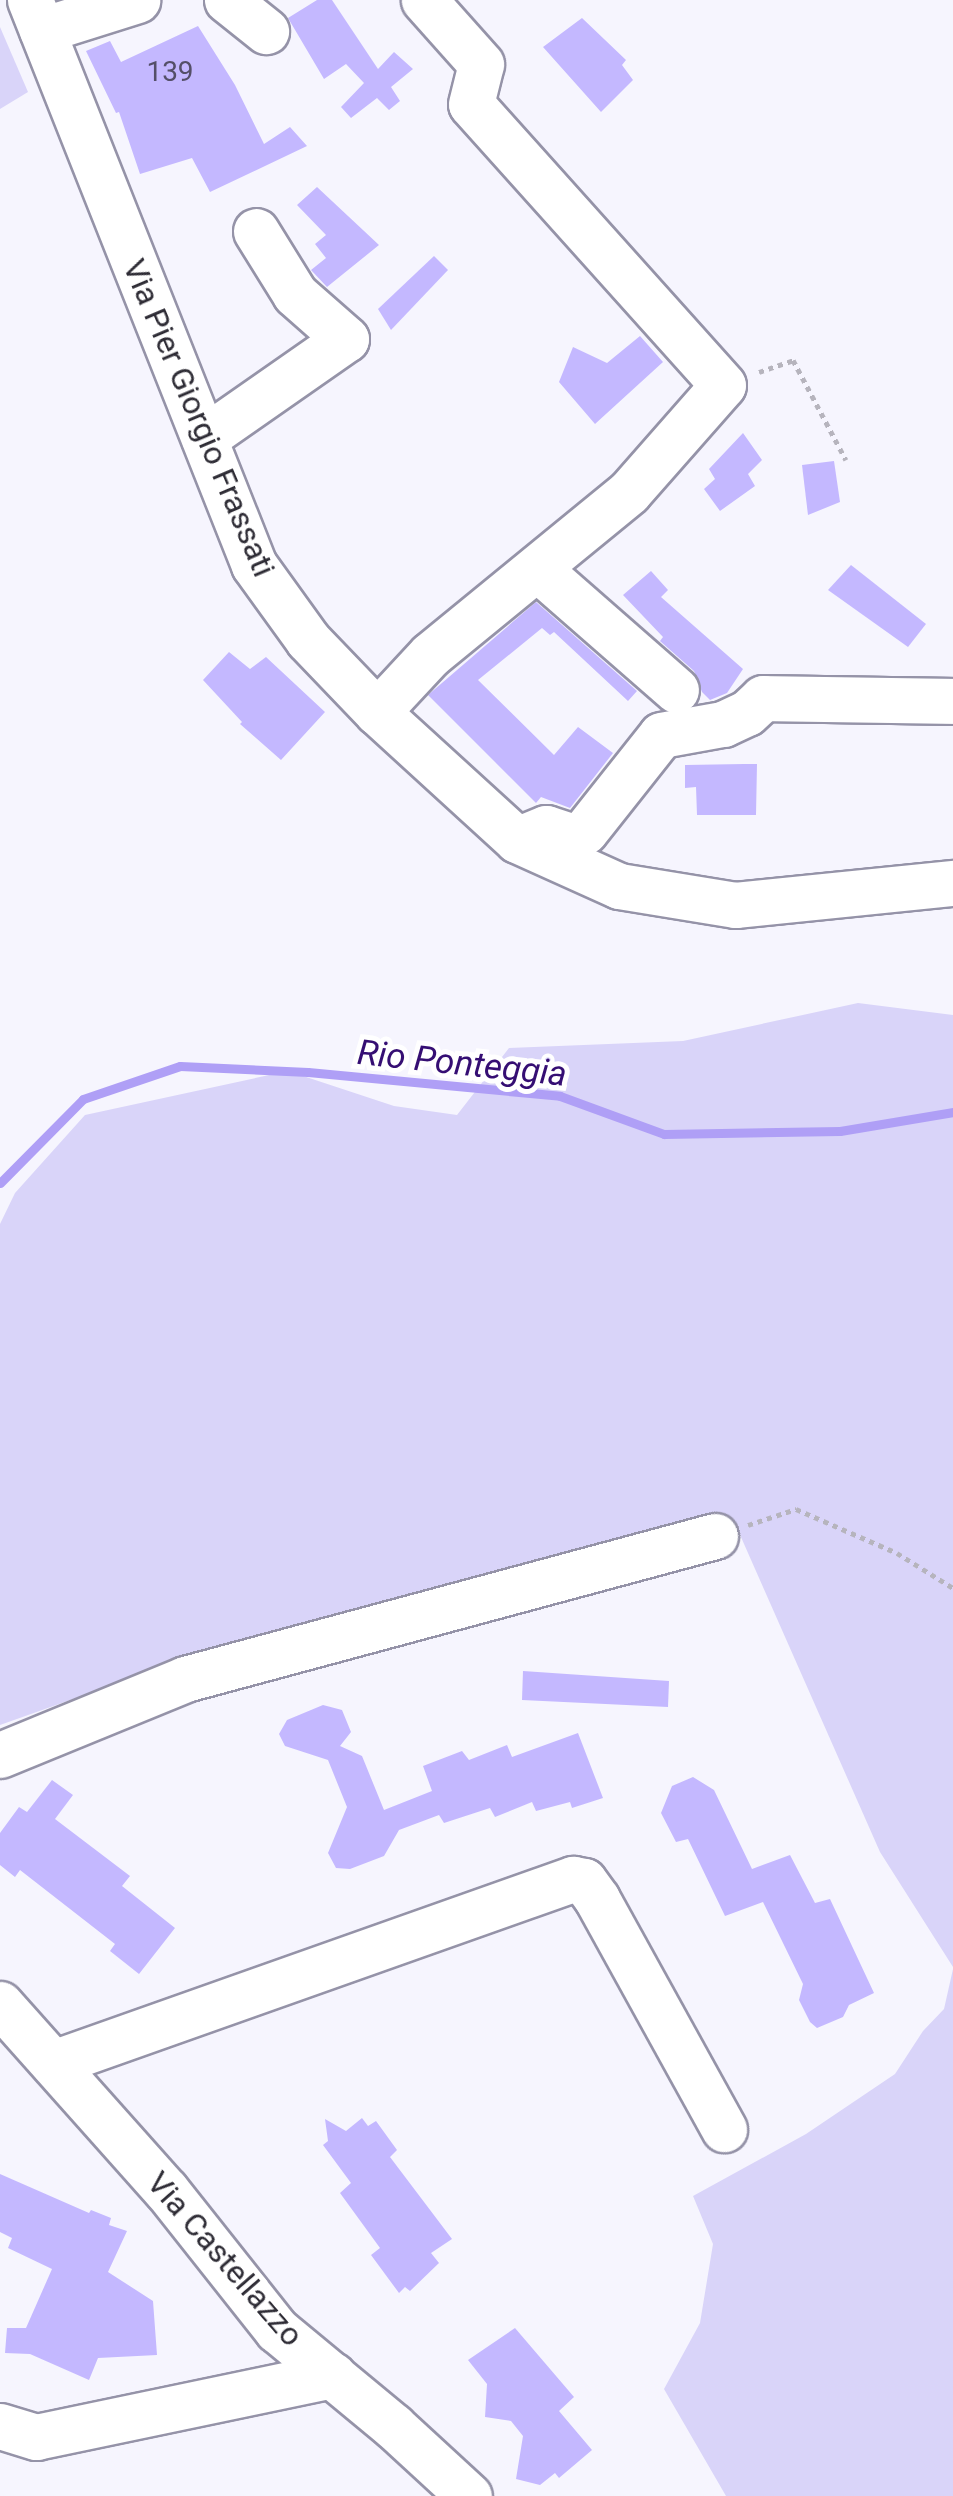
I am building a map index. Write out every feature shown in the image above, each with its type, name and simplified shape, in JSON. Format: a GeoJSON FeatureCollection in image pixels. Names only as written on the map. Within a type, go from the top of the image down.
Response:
{"type":"FeatureCollection","features":[{"type":"Feature","properties":{"kind":"street"},"geometry":{"type":"LineString","coordinates":[[36,15],[137,0]]}},
{"type":"Feature","properties":{"kind":"street"},"geometry":{"type":"LineString","coordinates":[[226,0],[266,30]]}},
{"type":"Feature","properties":{"kind":"street"},"geometry":{"type":"LineString","coordinates":[[378,712],[430,655],[539,570],[629,492],[723,385],[471,104],[482,64],[424,0]]}},
{"type":"Feature","properties":{"kind":"street","name":"Via Pier Giorgio Frassati"},"geometry":{"type":"LineString","coordinates":[[36,15],[254,565],[308,640],[378,712],[507,831],[619,886],[736,905],[953,883]]}},
{"type":"Feature","properties":{"kind":"street"},"geometry":{"type":"LineString","coordinates":[[204,438],[346,339],[295,294],[256,232]]}},
{"type":"Feature","properties":{"kind":"street"},"geometry":{"type":"LineString","coordinates":[[539,570],[676,690]]}},
{"type":"Feature","properties":{"kind":"street"},"geometry":{"type":"LineString","coordinates":[[507,831],[546,828],[574,838],[585,831],[661,735],[723,724],[747,712],[763,698],[953,701]]}},
{"type":"Feature","properties":{"kind":"street"},"geometry":{"type":"LineString","coordinates":[[0,1755],[185,1679],[715,1536]]}},
{"type":"Feature","properties":{"kind":"street"},"geometry":{"type":"LineString","coordinates":[[53,2063],[573,1879],[584,1881],[598,1899],[724,2129]]}},
{"type":"Feature","properties":{"kind":"street","name":"Via Castellazzo"},"geometry":{"type":"LineString","coordinates":[[0,2004],[166,2190],[277,2330],[468,2496]]}},
{"type":"Feature","properties":{"kind":"street"},"geometry":{"type":"LineString","coordinates":[[0,2426],[36,2437],[333,2376]]}},
{"type":"Feature","properties":{"kind":"path"},"geometry":{"type":"LineString","coordinates":[[723,385],[793,360],[846,460]]}},
{"type":"Feature","properties":{"kind":"path"},"geometry":{"type":"LineString","coordinates":[[715,1536],[796,1509],[897,1554],[953,1588]]}},
{"type":"Feature","properties":{"kind":"shaded area"},"geometry":{"type":"Polygon","coordinates":[[[0,27],[28,92],[0,109],[0,27]]]}},
{"type":"Feature","properties":{"kind":"shaded area"},"geometry":{"type":"Polygon","coordinates":[[[858,1003],[953,1015],[953,1967],[880,1852],[733,1519],[163,1667],[0,1725],[0,1224],[15,1193],[85,1115],[288,1071],[394,1106],[457,1115],[509,1048],[683,1041],[858,1003]]]}},
{"type":"Feature","properties":{"kind":"shaded area"},"geometry":{"type":"Polygon","coordinates":[[[953,1969],[953,2496],[726,2496],[664,2389],[700,2323],[713,2244],[693,2196],[806,2134],[895,2074],[923,2031],[944,2009],[953,1969]]]}},
{"type":"Feature","properties":{"kind":"building"},"geometry":{"type":"Polygon","coordinates":[[[317,0],[332,0],[378,69],[394,52],[413,69],[391,87],[400,101],[389,110],[377,98],[351,118],[341,107],[364,83],[346,64],[324,79],[288,18],[317,0]]]}},
{"type":"Feature","properties":{"kind":"building"},"geometry":{"type":"Polygon","coordinates":[[[582,18],[626,60],[622,65],[633,80],[601,112],[543,47],[582,18]]]}},
{"type":"Feature","properties":{"kind":"building"},"geometry":{"type":"Polygon","coordinates":[[[198,26],[235,85],[264,144],[290,127],[307,146],[210,192],[192,158],[140,174],[119,112],[116,113],[86,51],[110,41],[121,62],[198,26]]]}},
{"type":"Feature","properties":{"kind":"building"},"geometry":{"type":"Polygon","coordinates":[[[317,187],[379,245],[327,287],[311,270],[326,258],[315,244],[326,235],[297,205],[317,187]]]}},
{"type":"Feature","properties":{"kind":"building"},"geometry":{"type":"Polygon","coordinates":[[[434,256],[448,270],[391,330],[378,309],[434,256]]]}},
{"type":"Feature","properties":{"kind":"building"},"geometry":{"type":"Polygon","coordinates":[[[640,336],[663,362],[595,424],[559,382],[573,347],[607,363],[640,336]]]}},
{"type":"Feature","properties":{"kind":"building"},"geometry":{"type":"Polygon","coordinates":[[[743,433],[762,460],[748,474],[755,486],[720,511],[704,489],[715,479],[709,469],[743,433]]]}},
{"type":"Feature","properties":{"kind":"building"},"geometry":{"type":"Polygon","coordinates":[[[834,461],[840,502],[808,515],[802,465],[834,461]]]}},
{"type":"Feature","properties":{"kind":"building"},"geometry":{"type":"Polygon","coordinates":[[[851,565],[926,624],[908,647],[828,590],[851,565]]]}},
{"type":"Feature","properties":{"kind":"building"},"geometry":{"type":"Polygon","coordinates":[[[651,571],[668,590],[661,597],[743,669],[727,693],[710,700],[702,692],[694,671],[660,641],[663,637],[623,595],[651,571]]]}},
{"type":"Feature","properties":{"kind":"building"},"geometry":{"type":"Polygon","coordinates":[[[536,602],[637,691],[628,701],[554,632],[550,635],[542,628],[478,680],[554,755],[578,727],[613,753],[570,808],[541,797],[536,803],[428,695],[536,602]]]}},
{"type":"Feature","properties":{"kind":"building"},"geometry":{"type":"Polygon","coordinates":[[[229,652],[250,669],[266,657],[325,712],[281,760],[240,724],[203,680],[229,652]]]}},
{"type":"Feature","properties":{"kind":"building"},"geometry":{"type":"Polygon","coordinates":[[[757,764],[756,815],[697,815],[696,787],[685,788],[685,765],[757,764]]]}},
{"type":"Feature","properties":{"kind":"building"},"geometry":{"type":"Polygon","coordinates":[[[523,1671],[669,1681],[668,1707],[522,1700],[523,1671]]]}},
{"type":"Feature","properties":{"kind":"building"},"geometry":{"type":"Polygon","coordinates":[[[323,1705],[342,1710],[351,1732],[340,1746],[362,1756],[384,1810],[432,1791],[423,1766],[462,1751],[469,1760],[507,1745],[512,1757],[578,1733],[603,1798],[572,1808],[570,1802],[536,1811],[532,1802],[495,1817],[490,1808],[444,1823],[439,1815],[399,1830],[384,1856],[350,1869],[336,1868],[328,1853],[347,1807],[328,1760],[285,1746],[279,1734],[287,1720],[323,1705]]]}},
{"type":"Feature","properties":{"kind":"building"},"geometry":{"type":"Polygon","coordinates":[[[693,1777],[714,1790],[752,1869],[790,1855],[815,1903],[830,1899],[874,1993],[849,2005],[843,2017],[817,2028],[810,2022],[799,2000],[803,1984],[763,1902],[725,1916],[688,1839],[676,1842],[661,1813],[672,1786],[693,1777]]]}},
{"type":"Feature","properties":{"kind":"building"},"geometry":{"type":"Polygon","coordinates":[[[52,1780],[73,1795],[55,1819],[130,1876],[122,1886],[175,1928],[139,1974],[110,1951],[115,1944],[20,1870],[15,1877],[0,1865],[0,1833],[19,1807],[27,1812],[52,1780]]]}},
{"type":"Feature","properties":{"kind":"building"},"geometry":{"type":"Polygon","coordinates":[[[362,2118],[368,2126],[376,2121],[397,2150],[390,2157],[452,2239],[431,2253],[439,2263],[410,2291],[405,2287],[399,2293],[371,2255],[380,2248],[340,2193],[351,2183],[323,2145],[328,2141],[325,2119],[346,2131],[362,2118]]]}},
{"type":"Feature","properties":{"kind":"building"},"geometry":{"type":"Polygon","coordinates":[[[0,2174],[89,2213],[91,2210],[111,2218],[109,2225],[127,2231],[108,2272],[153,2301],[157,2355],[98,2358],[89,2380],[30,2354],[5,2353],[7,2328],[26,2328],[52,2269],[8,2248],[12,2238],[0,2232],[0,2174]]]}},
{"type":"Feature","properties":{"kind":"building"},"geometry":{"type":"Polygon","coordinates":[[[515,2328],[574,2397],[559,2411],[592,2450],[559,2478],[555,2473],[540,2485],[516,2479],[523,2436],[511,2421],[485,2417],[487,2384],[468,2360],[515,2328]]]}},
{"type":"Feature","properties":{"kind":"waterway","name":"Rio Ponteggia"},"geometry":{"type":"LineString","coordinates":[[0,1183],[83,1099],[180,1066],[308,1072],[560,1096],[664,1134],[840,1131],[953,1112]]}}]}
